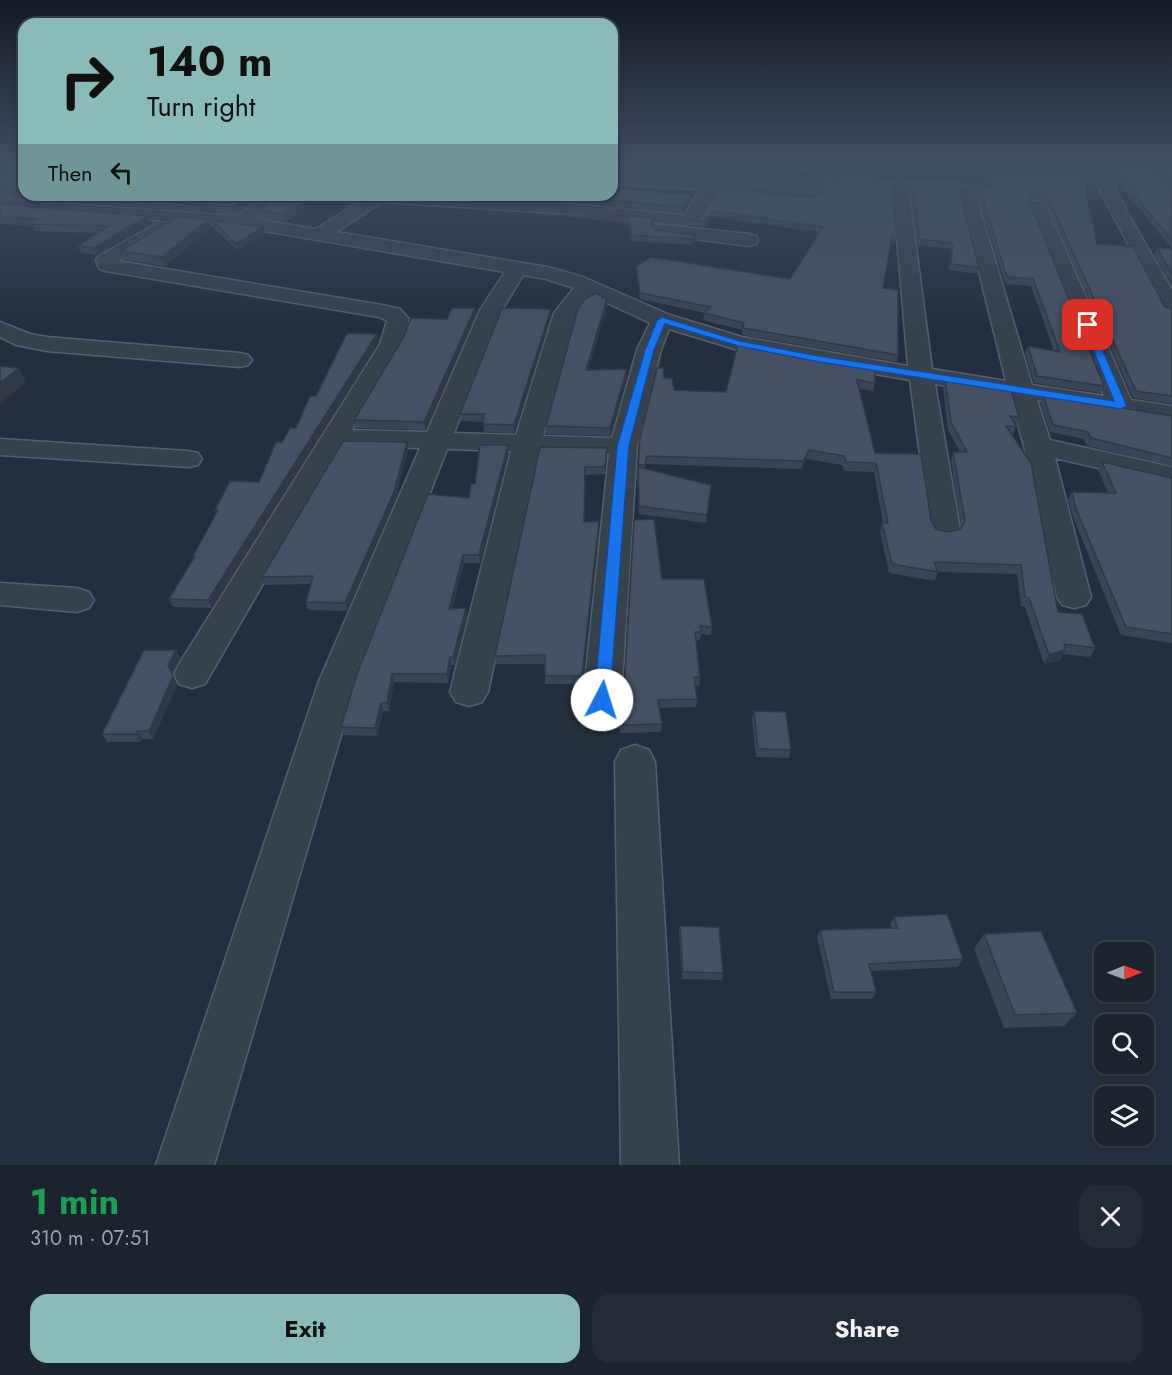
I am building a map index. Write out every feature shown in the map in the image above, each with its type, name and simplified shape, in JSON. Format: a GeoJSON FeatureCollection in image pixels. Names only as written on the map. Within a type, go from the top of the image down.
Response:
{"type":"FeatureCollection","features":[{"type":"Feature","properties":{"kind":"street"},"geometry":{"type":"LineString","coordinates":[[176,217],[106,260],[106,266],[382,311],[398,319],[391,344],[192,675]]}},
{"type":"Feature","properties":{"kind":"street"},"geometry":{"type":"LineString","coordinates":[[192,217],[241,222],[548,273],[587,286],[662,320],[738,343],[921,375],[1172,414]]}},
{"type":"Feature","properties":{"kind":"street"},"geometry":{"type":"LineString","coordinates":[[241,222],[247,217]]}},
{"type":"Feature","properties":{"kind":"street"},"geometry":{"type":"LineString","coordinates":[[319,235],[346,217]]}},
{"type":"Feature","properties":{"kind":"street"},"geometry":{"type":"LineString","coordinates":[[502,217],[632,227],[749,240]]}},
{"type":"Feature","properties":{"kind":"street"},"geometry":{"type":"LineString","coordinates":[[655,217],[682,220],[692,217]]}},
{"type":"Feature","properties":{"kind":"street"},"geometry":{"type":"LineString","coordinates":[[904,217],[921,375],[945,529]]}},
{"type":"Feature","properties":{"kind":"street"},"geometry":{"type":"LineString","coordinates":[[974,217],[1038,446],[1074,597]]}},
{"type":"Feature","properties":{"kind":"street"},"geometry":{"type":"LineString","coordinates":[[1043,217],[1121,406]]}},
{"type":"Feature","properties":{"kind":"street"},"geometry":{"type":"LineString","coordinates":[[1122,217],[1172,308]]}},
{"type":"Feature","properties":{"kind":"street"},"geometry":{"type":"LineString","coordinates":[[185,1165],[338,681],[491,310],[517,268]]}},
{"type":"Feature","properties":{"kind":"street"},"geometry":{"type":"LineString","coordinates":[[469,692],[527,443],[565,313],[587,286]]}},
{"type":"Feature","properties":{"kind":"street"},"geometry":{"type":"LineString","coordinates":[[602,700],[623,446],[649,350],[662,320]]}},
{"type":"Feature","properties":{"kind":"street"},"geometry":{"type":"LineString","coordinates":[[0,329],[24,340],[47,344],[240,360]]}},
{"type":"Feature","properties":{"kind":"street"},"geometry":{"type":"LineString","coordinates":[[334,438],[623,446]]}},
{"type":"Feature","properties":{"kind":"street"},"geometry":{"type":"LineString","coordinates":[[1038,446],[1172,476]]}},
{"type":"Feature","properties":{"kind":"street"},"geometry":{"type":"LineString","coordinates":[[0,447],[188,459]]}},
{"type":"Feature","properties":{"kind":"street"},"geometry":{"type":"LineString","coordinates":[[0,594],[77,600]]}},
{"type":"Feature","properties":{"kind":"street"},"geometry":{"type":"LineString","coordinates":[[635,762],[650,1165]]}},
{"type":"Feature","properties":{"kind":"building"},"geometry":{"type":"Polygon","coordinates":[[[7,217],[145,217],[94,248],[78,246],[108,226],[31,224],[38,219],[7,217]]]}},
{"type":"Feature","properties":{"kind":"building"},"geometry":{"type":"Polygon","coordinates":[[[176,217],[209,219],[162,257],[121,251],[176,217]]]}},
{"type":"Feature","properties":{"kind":"building"},"geometry":{"type":"Polygon","coordinates":[[[629,217],[655,218],[651,224],[656,230],[695,235],[692,239],[631,235],[629,217]]]}},
{"type":"Feature","properties":{"kind":"building"},"geometry":{"type":"Polygon","coordinates":[[[697,217],[709,217],[706,221],[690,220],[697,217]]]}},
{"type":"Feature","properties":{"kind":"building"},"geometry":{"type":"Polygon","coordinates":[[[757,217],[895,217],[897,237],[892,236],[883,288],[898,290],[898,355],[743,328],[744,323],[704,313],[711,307],[640,293],[636,266],[651,257],[790,279],[823,227],[757,217]]]}},
{"type":"Feature","properties":{"kind":"building"},"geometry":{"type":"Polygon","coordinates":[[[917,217],[966,217],[979,268],[951,264],[953,243],[920,239],[917,217]]]}},
{"type":"Feature","properties":{"kind":"building"},"geometry":{"type":"Polygon","coordinates":[[[988,217],[1036,217],[1104,386],[1037,376],[1028,346],[1060,352],[1033,279],[1008,277],[988,217]]]}},
{"type":"Feature","properties":{"kind":"building"},"geometry":{"type":"Polygon","coordinates":[[[1057,217],[1092,217],[1097,244],[1133,246],[1165,307],[1172,309],[1172,396],[1136,391],[1057,217]]]}},
{"type":"Feature","properties":{"kind":"building"},"geometry":{"type":"Polygon","coordinates":[[[1153,217],[1172,217],[1172,240],[1153,217]]]}},
{"type":"Feature","properties":{"kind":"building"},"geometry":{"type":"Polygon","coordinates":[[[213,221],[264,227],[235,244],[213,221]]]}},
{"type":"Feature","properties":{"kind":"building"},"geometry":{"type":"Polygon","coordinates":[[[1157,248],[1172,249],[1172,274],[1157,248]]]}},
{"type":"Feature","properties":{"kind":"building"},"geometry":{"type":"Polygon","coordinates":[[[595,293],[607,299],[586,370],[627,369],[610,428],[546,426],[578,308],[584,300],[595,293]]]}},
{"type":"Feature","properties":{"kind":"building"},"geometry":{"type":"Polygon","coordinates":[[[452,308],[475,308],[424,422],[354,420],[403,338],[411,318],[447,319],[452,308]]]}},
{"type":"Feature","properties":{"kind":"building"},"geometry":{"type":"Polygon","coordinates":[[[502,308],[551,309],[514,425],[483,424],[484,414],[460,414],[502,308]]]}},
{"type":"Feature","properties":{"kind":"building"},"geometry":{"type":"Polygon","coordinates":[[[347,333],[377,334],[208,600],[169,599],[195,556],[193,556],[218,510],[215,510],[230,481],[259,482],[276,442],[282,442],[290,428],[296,428],[310,396],[316,396],[347,333]]]}},
{"type":"Feature","properties":{"kind":"building"},"geometry":{"type":"Polygon","coordinates":[[[738,344],[875,368],[875,383],[857,380],[875,453],[921,454],[931,520],[936,529],[949,532],[960,529],[965,521],[953,452],[967,452],[951,422],[945,379],[1011,390],[1019,417],[1010,416],[1017,427],[1006,426],[1031,463],[1058,612],[1082,614],[1095,648],[1064,644],[1065,650],[1049,655],[1029,598],[1025,597],[1021,565],[934,562],[938,572],[892,564],[882,523],[888,523],[876,463],[846,462],[844,456],[809,450],[803,461],[647,456],[645,465],[638,465],[640,438],[657,368],[663,368],[664,378],[672,378],[674,390],[726,392],[738,344]]]}},
{"type":"Feature","properties":{"kind":"building"},"geometry":{"type":"Polygon","coordinates":[[[0,366],[19,368],[0,383],[0,366]]]}},
{"type":"Feature","properties":{"kind":"building"},"geometry":{"type":"Polygon","coordinates":[[[1043,395],[1172,416],[1172,458],[1091,438],[1088,432],[1053,425],[1043,395]]]}},
{"type":"Feature","properties":{"kind":"building"},"geometry":{"type":"Polygon","coordinates":[[[343,441],[407,442],[394,492],[345,603],[306,602],[313,576],[262,577],[343,441]]]}},
{"type":"Feature","properties":{"kind":"building"},"geometry":{"type":"Polygon","coordinates":[[[480,445],[508,445],[479,555],[463,555],[449,609],[466,608],[453,657],[450,657],[447,674],[392,674],[387,703],[381,703],[375,728],[341,727],[357,674],[428,494],[469,498],[471,484],[475,484],[480,445]]]}},
{"type":"Feature","properties":{"kind":"building"},"geometry":{"type":"Polygon","coordinates":[[[540,447],[607,448],[605,467],[585,467],[584,522],[599,521],[582,676],[545,676],[545,655],[495,656],[540,447]]]}},
{"type":"Feature","properties":{"kind":"building"},"geometry":{"type":"Polygon","coordinates":[[[1102,462],[1172,478],[1172,634],[1126,627],[1076,509],[1072,492],[1116,493],[1102,462]]]}},
{"type":"Feature","properties":{"kind":"building"},"geometry":{"type":"Polygon","coordinates":[[[638,467],[711,485],[707,515],[639,506],[638,467]]]}},
{"type":"Feature","properties":{"kind":"building"},"geometry":{"type":"Polygon","coordinates":[[[654,519],[662,579],[704,579],[712,627],[700,626],[701,632],[695,632],[700,677],[694,677],[697,699],[658,700],[662,724],[621,725],[619,700],[624,692],[634,520],[654,519]]]}},
{"type":"Feature","properties":{"kind":"building"},"geometry":{"type":"Polygon","coordinates":[[[144,650],[176,650],[168,665],[173,676],[149,731],[137,731],[136,734],[102,734],[144,650]]]}},
{"type":"Feature","properties":{"kind":"building"},"geometry":{"type":"Polygon","coordinates":[[[754,711],[786,712],[791,750],[758,749],[754,711]]]}},
{"type":"Feature","properties":{"kind":"building"},"geometry":{"type":"Polygon","coordinates":[[[947,914],[963,959],[869,964],[876,992],[834,992],[820,930],[898,928],[894,917],[947,914]]]}},
{"type":"Feature","properties":{"kind":"building"},"geometry":{"type":"Polygon","coordinates":[[[680,926],[719,927],[723,973],[683,972],[680,926]]]}},
{"type":"Feature","properties":{"kind":"building"},"geometry":{"type":"Polygon","coordinates":[[[1041,931],[1077,1013],[1015,1015],[984,934],[1041,931]]]}},
{"type":"Feature","properties":{"kind":"route"},"geometry":{"type":"LineString","coordinates":[[602,700],[623,446],[649,350],[662,320],[738,343],[819,359],[1121,406],[1088,325]]}}]}
